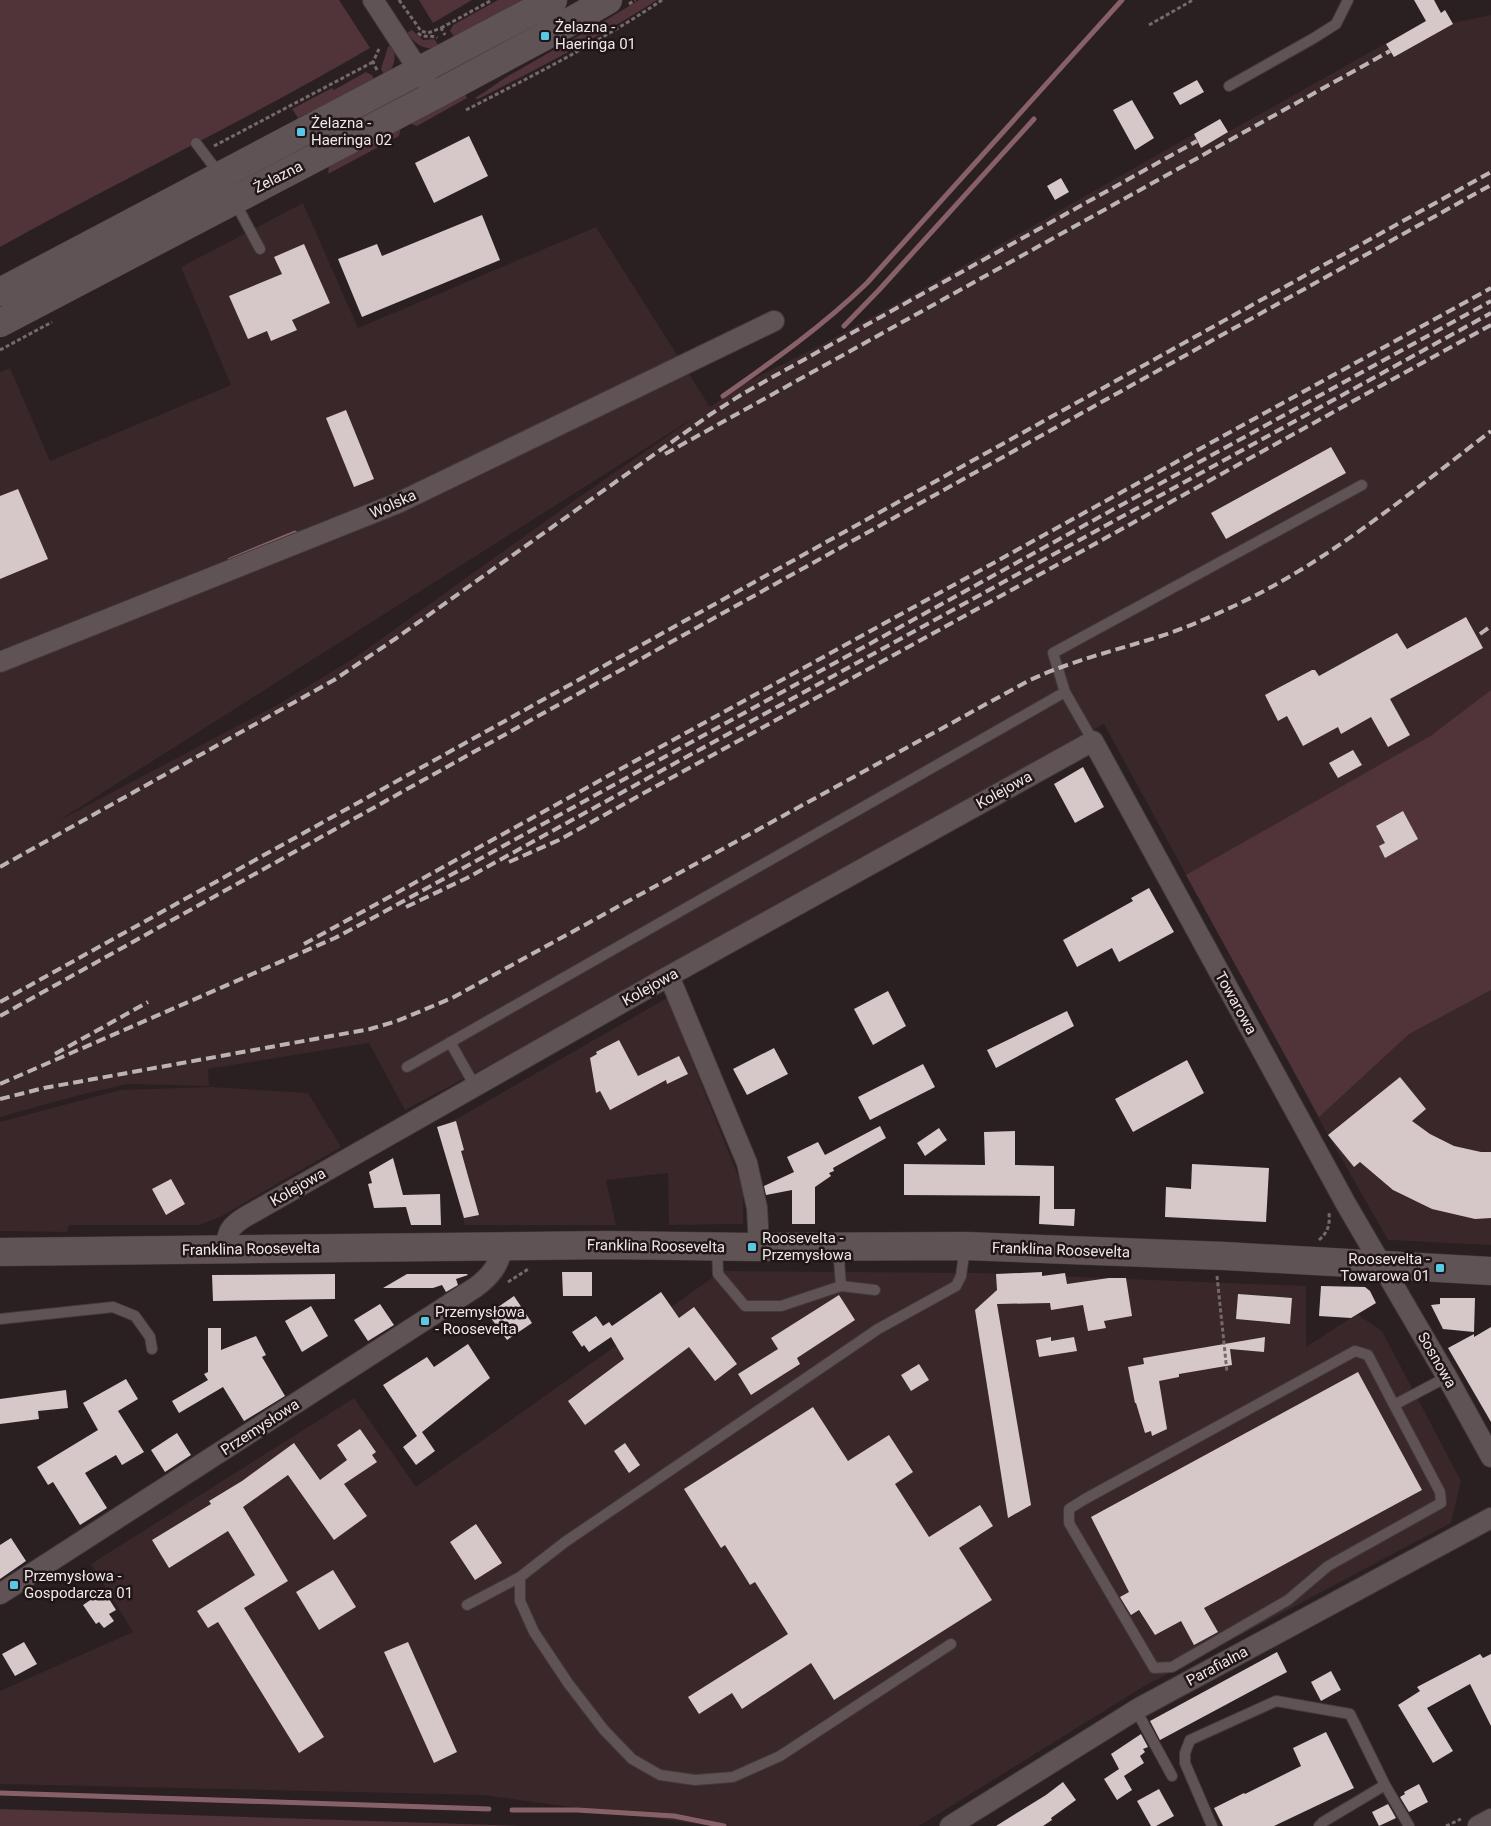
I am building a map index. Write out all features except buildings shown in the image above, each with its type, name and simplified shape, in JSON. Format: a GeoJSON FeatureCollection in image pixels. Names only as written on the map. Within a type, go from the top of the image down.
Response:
{"type":"FeatureCollection","features":[{"type":"Feature","properties":{"kind":"street"},"geometry":{"type":"LineString","coordinates":[[373,0],[435,95]]}},
{"type":"Feature","properties":{"kind":"street","name":"Żelazna"},"geometry":{"type":"LineString","coordinates":[[0,292],[553,0]]}},
{"type":"Feature","properties":{"kind":"street","name":"Żelazna"},"geometry":{"type":"LineString","coordinates":[[0,323],[435,95],[608,0]]}},
{"type":"Feature","properties":{"kind":"street","name":"Wolska"},"geometry":{"type":"LineString","coordinates":[[0,662],[398,503],[774,321]]}},
{"type":"Feature","properties":{"kind":"street","name":"Kolejowa"},"geometry":{"type":"LineString","coordinates":[[225,1249],[228,1233],[234,1224],[669,976],[1093,741]]}},
{"type":"Feature","properties":{"kind":"street","name":"Towarowa"},"geometry":{"type":"LineString","coordinates":[[1093,741],[1381,1265]]}},
{"type":"Feature","properties":{"kind":"street"},"geometry":{"type":"LineString","coordinates":[[669,976],[746,1163],[757,1208],[759,1246]]}},
{"type":"Feature","properties":{"kind":"street","name":"Franklina Roosevelta"},"geometry":{"type":"LineString","coordinates":[[0,1252],[608,1245],[966,1246],[1225,1256],[1491,1271]]}},
{"type":"Feature","properties":{"kind":"street","name":"Przemysłowa"},"geometry":{"type":"LineString","coordinates":[[0,1594],[476,1287],[487,1279],[496,1268],[503,1246]]}},
{"type":"Feature","properties":{"kind":"street","name":"Sosnowa"},"geometry":{"type":"LineString","coordinates":[[1381,1265],[1447,1377],[1491,1457]]}},
{"type":"Feature","properties":{"kind":"street","name":"Parafialna"},"geometry":{"type":"LineString","coordinates":[[950,1826],[1136,1710],[1491,1518]]}},
{"type":"Feature","properties":{"kind":"street"},"geometry":{"type":"LineString","coordinates":[[1478,1826],[1491,1820]]}},
{"type":"Feature","properties":{"kind":"lane"},"geometry":{"type":"LineString","coordinates":[[1229,86],[1336,24],[1348,0]]}},
{"type":"Feature","properties":{"kind":"lane"},"geometry":{"type":"LineString","coordinates":[[196,143],[221,176],[260,249]]}},
{"type":"Feature","properties":{"kind":"lane"},"geometry":{"type":"LineString","coordinates":[[1093,741],[1065,692],[1053,653],[1362,485]]}},
{"type":"Feature","properties":{"kind":"lane"},"geometry":{"type":"LineString","coordinates":[[407,1067],[1065,692]]}},
{"type":"Feature","properties":{"kind":"lane"},"geometry":{"type":"LineString","coordinates":[[450,1042],[474,1086]]}},
{"type":"Feature","properties":{"kind":"lane"},"geometry":{"type":"LineString","coordinates":[[717,1246],[718,1274],[745,1306],[781,1306],[841,1286],[875,1290]]}},
{"type":"Feature","properties":{"kind":"lane"},"geometry":{"type":"LineString","coordinates":[[467,1605],[520,1576],[565,1542],[878,1329],[956,1286],[960,1281],[966,1246]]}},
{"type":"Feature","properties":{"kind":"lane"},"geometry":{"type":"LineString","coordinates":[[838,1247],[841,1286]]}},
{"type":"Feature","properties":{"kind":"lane"},"geometry":{"type":"LineString","coordinates":[[0,1319],[113,1307],[135,1316],[150,1338],[152,1349]]}},
{"type":"Feature","properties":{"kind":"lane"},"geometry":{"type":"LineString","coordinates":[[1355,1351],[1368,1355],[1394,1406],[1440,1492],[1441,1503],[1328,1566],[1288,1600],[1263,1615],[1172,1667],[1154,1668],[1068,1523],[1069,1509],[1355,1351]]}},
{"type":"Feature","properties":{"kind":"lane"},"geometry":{"type":"LineString","coordinates":[[1394,1406],[1447,1377]]}},
{"type":"Feature","properties":{"kind":"lane"},"geometry":{"type":"LineString","coordinates":[[520,1576],[520,1601],[534,1632],[568,1683],[604,1730],[632,1759],[660,1775],[695,1780],[733,1777],[780,1756],[951,1644]]}},
{"type":"Feature","properties":{"kind":"lane"},"geometry":{"type":"LineString","coordinates":[[1212,1826],[1186,1764],[1185,1753],[1190,1740],[1276,1701],[1350,1714],[1385,1785],[1410,1826]]}},
{"type":"Feature","properties":{"kind":"lane"},"geometry":{"type":"LineString","coordinates":[[1136,1710],[1172,1776]]}},
{"type":"Feature","properties":{"kind":"lane"},"geometry":{"type":"LineString","coordinates":[[1320,1826],[1322,1822],[1385,1785]]}},
{"type":"Feature","properties":{"kind":"path"},"geometry":{"type":"LineString","coordinates":[[441,28],[492,0]]}},
{"type":"Feature","properties":{"kind":"path"},"geometry":{"type":"LineString","coordinates":[[466,110],[588,45],[636,18],[662,0]]}},
{"type":"Feature","properties":{"kind":"path"},"geometry":{"type":"LineString","coordinates":[[1149,25],[1193,0]]}},
{"type":"Feature","properties":{"kind":"path"},"geometry":{"type":"LineString","coordinates":[[203,152],[373,62]]}},
{"type":"Feature","properties":{"kind":"path"},"geometry":{"type":"LineString","coordinates":[[502,1286],[533,1266]]}},
{"type":"Feature","properties":{"kind":"path"},"geometry":{"type":"LineString","coordinates":[[1216,1271],[1227,1372]]}},
{"type":"Feature","properties":{"kind":"shaded area"},"geometry":{"type":"Polygon","coordinates":[[[0,0],[339,0],[370,48],[0,247],[0,0]]]}},
{"type":"Feature","properties":{"kind":"shaded area"},"geometry":{"type":"Polygon","coordinates":[[[419,0],[472,0],[433,23],[419,0]]]}},
{"type":"Feature","properties":{"kind":"shaded area"},"geometry":{"type":"Polygon","coordinates":[[[498,0],[527,0],[455,38],[450,31],[453,25],[498,0]]]}},
{"type":"Feature","properties":{"kind":"shaded area"},"geometry":{"type":"Polygon","coordinates":[[[639,0],[657,0],[569,52],[478,99],[475,98],[510,75],[639,0]]]}},
{"type":"Feature","properties":{"kind":"shaded area"},"geometry":{"type":"Polygon","coordinates":[[[1445,10],[1453,23],[1491,15],[1491,1245],[1388,1240],[1328,1135],[1104,724],[797,893],[580,1017],[405,1110],[369,1043],[208,1069],[209,1086],[127,1084],[0,1117],[0,372],[10,368],[50,461],[231,385],[181,267],[303,203],[358,328],[596,227],[710,407],[743,384],[819,346],[919,291],[1220,119],[1228,132],[1445,10]],[[698,415],[58,821],[277,705],[356,657],[575,500],[698,415]]]}},
{"type":"Feature","properties":{"kind":"shaded area"},"geometry":{"type":"Polygon","coordinates":[[[412,30],[423,40],[434,39],[440,47],[430,48],[417,44],[407,33],[412,30]]]}},
{"type":"Feature","properties":{"kind":"shaded area"},"geometry":{"type":"Polygon","coordinates":[[[392,44],[394,61],[391,69],[385,76],[381,69],[388,47],[392,44]]]}},
{"type":"Feature","properties":{"kind":"shaded area"},"geometry":{"type":"Polygon","coordinates":[[[366,72],[372,75],[375,81],[310,116],[308,113],[298,118],[292,109],[332,88],[334,90],[366,72]]]}},
{"type":"Feature","properties":{"kind":"shaded area"},"geometry":{"type":"Polygon","coordinates":[[[463,90],[467,98],[417,126],[411,124],[408,119],[463,90]]]}},
{"type":"Feature","properties":{"kind":"shaded area"},"geometry":{"type":"Polygon","coordinates":[[[401,127],[399,136],[328,174],[329,166],[401,127]]]}},
{"type":"Feature","properties":{"kind":"shaded area"},"geometry":{"type":"Polygon","coordinates":[[[1491,690],[1491,990],[1409,1034],[1319,1117],[1186,875],[1432,735],[1491,690]]]}},
{"type":"Feature","properties":{"kind":"shaded area"},"geometry":{"type":"Polygon","coordinates":[[[667,998],[743,1188],[743,1224],[669,1225],[668,1173],[606,1180],[616,1225],[465,1225],[439,1129],[667,998]]]}},
{"type":"Feature","properties":{"kind":"shaded area"},"geometry":{"type":"Polygon","coordinates":[[[212,1087],[308,1093],[341,1147],[220,1217],[199,1225],[69,1225],[67,1232],[0,1231],[0,1122],[120,1090],[212,1087]]]}},
{"type":"Feature","properties":{"kind":"shaded area"},"geometry":{"type":"Polygon","coordinates":[[[722,1271],[978,1273],[1306,1286],[1306,1347],[1357,1314],[1382,1331],[1461,1481],[1451,1523],[1143,1687],[919,1826],[711,1826],[483,1795],[0,1784],[0,1691],[133,1632],[91,1564],[354,1398],[416,1487],[722,1271]]]}},
{"type":"Feature","properties":{"kind":"shaded area"},"geometry":{"type":"Polygon","coordinates":[[[0,1809],[523,1826],[0,1826],[0,1809]]]}},
{"type":"Feature","properties":{"kind":"waterway"},"geometry":{"type":"LineString","coordinates":[[723,396],[815,328],[867,283],[1122,0]]}},
{"type":"Feature","properties":{"kind":"waterway"},"geometry":{"type":"LineString","coordinates":[[844,326],[1034,119]]}},
{"type":"Feature","properties":{"kind":"waterway"},"geometry":{"type":"LineString","coordinates":[[230,560],[295,533]]}},
{"type":"Feature","properties":{"kind":"waterway"},"geometry":{"type":"LineString","coordinates":[[0,1793],[489,1809]]}},
{"type":"Feature","properties":{"kind":"waterway"},"geometry":{"type":"LineString","coordinates":[[512,1810],[577,1810],[674,1816],[724,1826]]}},
{"type":"Feature","properties":{"kind":"railway"},"geometry":{"type":"LineString","coordinates":[[665,454],[1390,51]]}},
{"type":"Feature","properties":{"kind":"railway"},"geometry":{"type":"LineString","coordinates":[[0,867],[334,680],[395,639],[711,414],[744,393],[1197,141]]}},
{"type":"Feature","properties":{"kind":"railway"},"geometry":{"type":"LineString","coordinates":[[0,1002],[1491,172]]}},
{"type":"Feature","properties":{"kind":"railway"},"geometry":{"type":"LineString","coordinates":[[0,1016],[1491,185]]}},
{"type":"Feature","properties":{"kind":"railway"},"geometry":{"type":"LineString","coordinates":[[304,944],[1491,288]]}},
{"type":"Feature","properties":{"kind":"railway"},"geometry":{"type":"LineString","coordinates":[[0,1084],[335,938],[1491,301]]}},
{"type":"Feature","properties":{"kind":"railway"},"geometry":{"type":"LineString","coordinates":[[406,907],[467,878],[1491,313]]}},
{"type":"Feature","properties":{"kind":"railway"},"geometry":{"type":"LineString","coordinates":[[509,862],[559,840],[1491,325]]}},
{"type":"Feature","properties":{"kind":"railway"},"geometry":{"type":"LineString","coordinates":[[0,1099],[44,1088],[370,1029],[397,1021],[452,998],[1028,681],[1077,661],[1180,629],[1234,606],[1269,588],[1335,548],[1399,502],[1491,431]]}},
{"type":"Feature","properties":{"kind":"railway"},"geometry":{"type":"LineString","coordinates":[[1480,634],[1491,626]]}},
{"type":"Feature","properties":{"kind":"railway"},"geometry":{"type":"LineString","coordinates":[[55,1054],[148,1002]]}},
{"type":"Feature","properties":{"kind":"place","name":"Żelazna - Haeringa 01"},"geometry":{"type":"Point","coordinates":[545,36]}},
{"type":"Feature","properties":{"kind":"place","name":"Żelazna - Haeringa 02"},"geometry":{"type":"Point","coordinates":[301,132]}},
{"type":"Feature","properties":{"kind":"place","name":"Roosevelta - Przemysłowa"},"geometry":{"type":"Point","coordinates":[752,1247]}},
{"type":"Feature","properties":{"kind":"place","name":"Roosevelta - Towarowa 01"},"geometry":{"type":"Point","coordinates":[1440,1268]}},
{"type":"Feature","properties":{"kind":"place","name":"Przemysłowa - Roosevelta"},"geometry":{"type":"Point","coordinates":[425,1321]}},
{"type":"Feature","properties":{"kind":"place","name":"Przemysłowa - Gospodarcza 01"},"geometry":{"type":"Point","coordinates":[14,1585]}}]}
